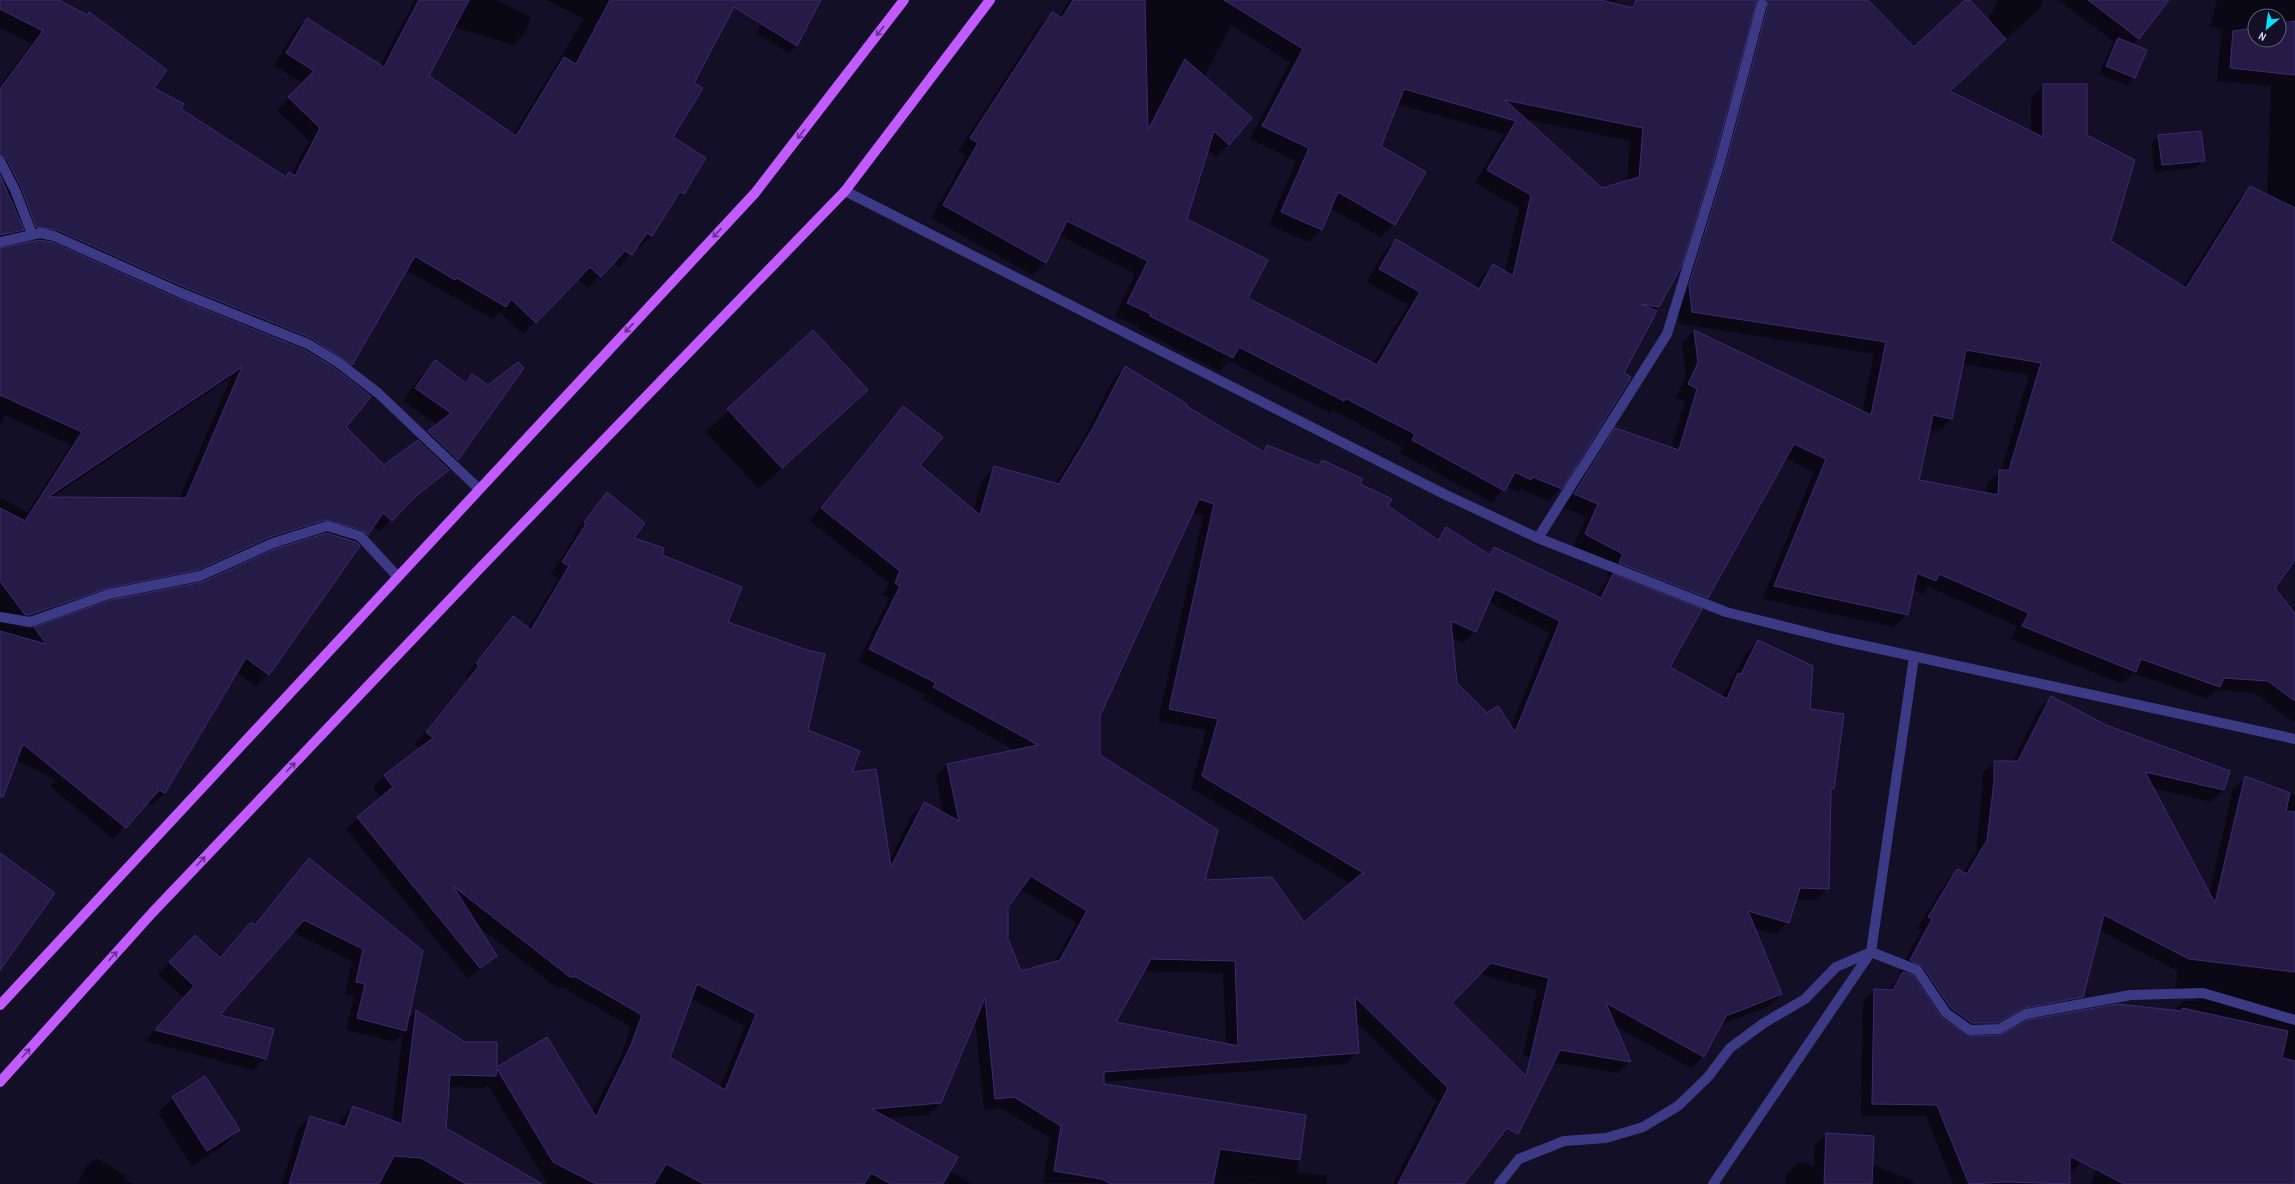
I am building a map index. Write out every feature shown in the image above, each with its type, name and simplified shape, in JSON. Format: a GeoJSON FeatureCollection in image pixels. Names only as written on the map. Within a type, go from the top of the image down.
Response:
{"type":"FeatureCollection","features":[{"type":"Feature","properties":{"kind":"main road"},"geometry":{"type":"LineString","coordinates":[[0,1005],[755,193],[904,0]]}},
{"type":"Feature","properties":{"kind":"main road"},"geometry":{"type":"LineString","coordinates":[[0,1082],[152,913],[482,566],[845,191],[990,0]]}},
{"type":"Feature","properties":{"kind":"street"},"geometry":{"type":"LineString","coordinates":[[1538,538],[1668,334],[1720,162],[1762,4]]}},
{"type":"Feature","properties":{"kind":"street"},"geometry":{"type":"LineString","coordinates":[[0,162],[15,190],[32,234]]}},
{"type":"Feature","properties":{"kind":"street"},"geometry":{"type":"LineString","coordinates":[[845,191],[1444,494],[1538,538],[1726,612],[1914,657],[2295,740]]}},
{"type":"Feature","properties":{"kind":"street"},"geometry":{"type":"LineString","coordinates":[[0,242],[40,233],[54,236],[181,293],[308,344],[339,363],[378,393],[479,489]]}},
{"type":"Feature","properties":{"kind":"street"},"geometry":{"type":"LineString","coordinates":[[0,618],[30,622],[109,594],[200,576],[273,543],[327,526],[360,536],[398,577]]}},
{"type":"Feature","properties":{"kind":"street"},"geometry":{"type":"LineString","coordinates":[[1713,1184],[1871,952],[1914,657]]}},
{"type":"Feature","properties":{"kind":"street"},"geometry":{"type":"LineString","coordinates":[[1499,1184],[1519,1159],[1564,1141],[1606,1138],[1643,1127],[1678,1106],[1708,1077],[1730,1048],[1764,1024],[1805,999],[1836,967],[1871,952],[1917,970],[1946,1013],[1970,1030],[1999,1029],[2026,1014],[2131,995],[2203,993],[2295,1020]]}},
{"type":"Feature","properties":{"kind":"building"},"geometry":{"type":"Polygon","coordinates":[[[0,0],[59,0],[87,15],[89,12],[167,70],[154,88],[184,104],[181,109],[286,177],[289,172],[295,176],[320,128],[288,97],[314,71],[286,53],[307,18],[384,67],[419,0],[469,0],[429,76],[516,136],[564,57],[576,64],[610,0],[821,0],[797,46],[734,7],[694,83],[703,88],[673,137],[706,158],[684,194],[680,192],[652,236],[647,233],[632,255],[625,251],[601,277],[590,267],[536,323],[511,299],[506,307],[457,278],[455,280],[415,256],[352,365],[311,338],[184,287],[57,230],[36,227],[21,187],[6,158],[0,155],[0,89],[43,31],[0,9],[0,0]]]}},
{"type":"Feature","properties":{"kind":"building"},"geometry":{"type":"Polygon","coordinates":[[[1073,0],[1145,0],[1148,130],[1185,59],[1252,118],[1229,145],[1214,131],[1187,219],[1268,260],[1248,298],[1377,365],[1420,292],[1379,269],[1396,239],[1479,289],[1493,264],[1513,276],[1531,195],[1487,170],[1516,121],[1404,89],[1381,146],[1426,172],[1395,225],[1338,192],[1322,230],[1281,212],[1309,148],[1262,126],[1303,49],[1224,0],[1601,0],[1633,8],[1636,0],[1757,0],[1714,160],[1682,265],[1659,307],[1641,304],[1657,311],[1624,373],[1631,377],[1562,489],[1533,477],[1531,480],[1515,472],[1505,491],[1412,440],[1415,434],[1345,398],[1344,401],[1239,347],[1233,358],[1150,316],[1151,314],[1127,303],[1148,261],[1067,221],[1046,263],[943,205],[978,143],[970,138],[1052,12],[1062,18],[1073,0]],[[1505,100],[1602,188],[1639,177],[1643,128],[1505,100]]]}},
{"type":"Feature","properties":{"kind":"building"},"geometry":{"type":"Polygon","coordinates":[[[1767,0],[1868,0],[1914,47],[1965,0],[1970,0],[2006,39],[1950,91],[2043,137],[2043,84],[2087,84],[2087,135],[2135,160],[2111,241],[2186,288],[2250,186],[2295,208],[2295,560],[2275,588],[2295,614],[2295,701],[2268,681],[2224,678],[2220,687],[2141,659],[2136,672],[2022,626],[2029,613],[1939,574],[1936,581],[1917,573],[1908,615],[1774,586],[1826,459],[1794,444],[1708,598],[1619,563],[1623,554],[1585,534],[1598,504],[1574,494],[1615,428],[1679,450],[1697,389],[1688,384],[1698,363],[1694,330],[1871,415],[1886,342],[1692,312],[1689,285],[1726,164],[1768,6],[1767,0]],[[1966,350],[1952,419],[1933,415],[1919,480],[1998,495],[1999,470],[2009,470],[2041,363],[1966,350]]]}},
{"type":"Feature","properties":{"kind":"building"},"geometry":{"type":"Polygon","coordinates":[[[2088,0],[2169,0],[2139,39],[2088,0]]]}},
{"type":"Feature","properties":{"kind":"building"},"geometry":{"type":"Polygon","coordinates":[[[2295,21],[2295,75],[2230,68],[2233,31],[2247,29],[2247,48],[2287,48],[2287,22],[2295,21]]]}},
{"type":"Feature","properties":{"kind":"building"},"geometry":{"type":"Polygon","coordinates":[[[2118,38],[2147,50],[2135,78],[2106,66],[2118,38]]]}},
{"type":"Feature","properties":{"kind":"building"},"geometry":{"type":"Polygon","coordinates":[[[2201,131],[2205,161],[2162,165],[2158,135],[2201,131]]]}},
{"type":"Feature","properties":{"kind":"building"},"geometry":{"type":"Polygon","coordinates":[[[0,175],[24,230],[0,235],[0,175]]]}},
{"type":"Feature","properties":{"kind":"building"},"geometry":{"type":"Polygon","coordinates":[[[40,240],[52,242],[179,299],[305,350],[335,368],[371,397],[346,427],[384,465],[418,440],[449,470],[416,496],[392,521],[383,513],[368,535],[362,530],[325,520],[270,537],[198,570],[108,588],[29,615],[25,615],[0,581],[0,508],[25,521],[82,432],[0,395],[0,248],[40,240]],[[242,367],[48,497],[186,498],[242,367]]]}},
{"type":"Feature","properties":{"kind":"building"},"geometry":{"type":"Polygon","coordinates":[[[813,330],[868,390],[782,468],[727,409],[813,330]]]}},
{"type":"Feature","properties":{"kind":"building"},"geometry":{"type":"Polygon","coordinates":[[[435,360],[466,383],[472,374],[488,385],[518,362],[524,368],[458,460],[428,431],[451,413],[415,388],[435,360]]]}},
{"type":"Feature","properties":{"kind":"building"},"geometry":{"type":"Polygon","coordinates":[[[1125,366],[1187,404],[1186,406],[1264,452],[1267,445],[1319,466],[1322,460],[1363,479],[1360,484],[1392,499],[1388,506],[1438,540],[1446,527],[1490,555],[1494,547],[1601,598],[1613,574],[1702,609],[1670,667],[1727,699],[1738,673],[1741,674],[1758,640],[1813,666],[1810,709],[1844,714],[1834,789],[1831,789],[1829,889],[1800,888],[1789,923],[1748,911],[1782,994],[1726,1016],[1704,1057],[1606,1003],[1631,1062],[1560,1050],[1518,1134],[1507,1128],[1464,1184],[1398,1184],[1448,1088],[1355,997],[1359,1053],[1104,1072],[1104,1084],[1306,1115],[1300,1160],[1220,1149],[1213,1184],[1111,1184],[1102,1179],[1054,1171],[1061,1126],[1014,1097],[995,1099],[985,998],[941,1103],[872,1109],[958,1157],[943,1184],[891,1184],[871,1173],[864,1184],[704,1184],[666,1164],[654,1184],[596,1184],[553,1162],[497,1069],[496,1076],[450,1075],[446,1128],[542,1184],[466,1184],[421,1158],[394,1156],[379,1184],[289,1184],[310,1116],[345,1127],[353,1106],[402,1124],[416,1010],[465,1042],[497,1042],[497,1067],[547,1037],[596,1117],[631,1045],[642,1015],[576,977],[570,977],[453,886],[497,956],[480,968],[357,817],[393,787],[384,775],[433,738],[426,732],[479,666],[476,663],[513,616],[531,630],[569,566],[562,562],[586,524],[584,522],[607,492],[645,523],[634,538],[664,548],[662,555],[742,587],[728,622],[807,650],[825,654],[808,730],[860,751],[852,772],[876,769],[891,867],[924,802],[959,821],[947,764],[1038,745],[933,687],[936,683],[869,649],[900,586],[895,583],[900,571],[821,508],[903,406],[943,437],[920,465],[980,515],[994,466],[1059,484],[1093,428],[1125,366]],[[1199,499],[1100,716],[1100,755],[1218,830],[1205,880],[1272,877],[1304,922],[1361,874],[1365,874],[1202,776],[1218,719],[1169,709],[1214,504],[1199,499]],[[1495,589],[1476,632],[1451,621],[1457,683],[1487,713],[1498,706],[1515,732],[1560,621],[1495,589]],[[1031,876],[1008,907],[1008,939],[1021,971],[1060,960],[1087,911],[1031,876]],[[1151,959],[1116,1022],[1238,1046],[1235,961],[1151,959]],[[1491,963],[1452,1003],[1526,1076],[1549,978],[1491,963]],[[697,984],[670,1057],[725,1090],[756,1014],[697,984]]]}},
{"type":"Feature","properties":{"kind":"building"},"geometry":{"type":"Polygon","coordinates":[[[327,533],[356,542],[360,546],[269,675],[246,658],[165,793],[159,790],[126,828],[23,744],[3,797],[0,797],[0,631],[46,644],[34,627],[111,600],[203,582],[275,549],[327,533]]]}},
{"type":"Feature","properties":{"kind":"building"},"geometry":{"type":"Polygon","coordinates":[[[2051,696],[2106,725],[2230,771],[2224,790],[2145,772],[2215,903],[2245,776],[2290,793],[2286,811],[2295,812],[2295,972],[2189,959],[2104,915],[2083,997],[2025,1008],[1997,1023],[1972,1023],[1951,1008],[1922,966],[1910,960],[1932,919],[1928,917],[1957,869],[1967,874],[1987,840],[1994,782],[1994,761],[2018,761],[2051,696]]]}},
{"type":"Feature","properties":{"kind":"building"},"geometry":{"type":"Polygon","coordinates":[[[0,853],[55,893],[0,970],[0,853]]]}},
{"type":"Feature","properties":{"kind":"building"},"geometry":{"type":"Polygon","coordinates":[[[309,858],[423,951],[406,1031],[357,1018],[365,984],[356,982],[363,949],[304,920],[220,1015],[274,1029],[266,1059],[155,1030],[194,986],[169,962],[195,935],[220,958],[251,922],[255,925],[309,858]]]}},
{"type":"Feature","properties":{"kind":"building"},"geometry":{"type":"Polygon","coordinates":[[[1903,972],[1913,975],[1942,1018],[1970,1036],[2000,1035],[2028,1020],[2118,1004],[2182,1011],[2182,1008],[2288,1031],[2282,1058],[2295,1061],[2295,1184],[2124,1184],[2070,1156],[2070,1184],[2007,1182],[1969,1184],[1937,1105],[1872,1104],[1874,989],[1893,990],[1903,972]]]}},
{"type":"Feature","properties":{"kind":"building"},"geometry":{"type":"Polygon","coordinates":[[[205,1076],[240,1130],[207,1151],[172,1097],[205,1076]]]}},
{"type":"Feature","properties":{"kind":"building"},"geometry":{"type":"Polygon","coordinates":[[[1826,1133],[1874,1136],[1872,1184],[1824,1184],[1826,1133]]]}}]}
